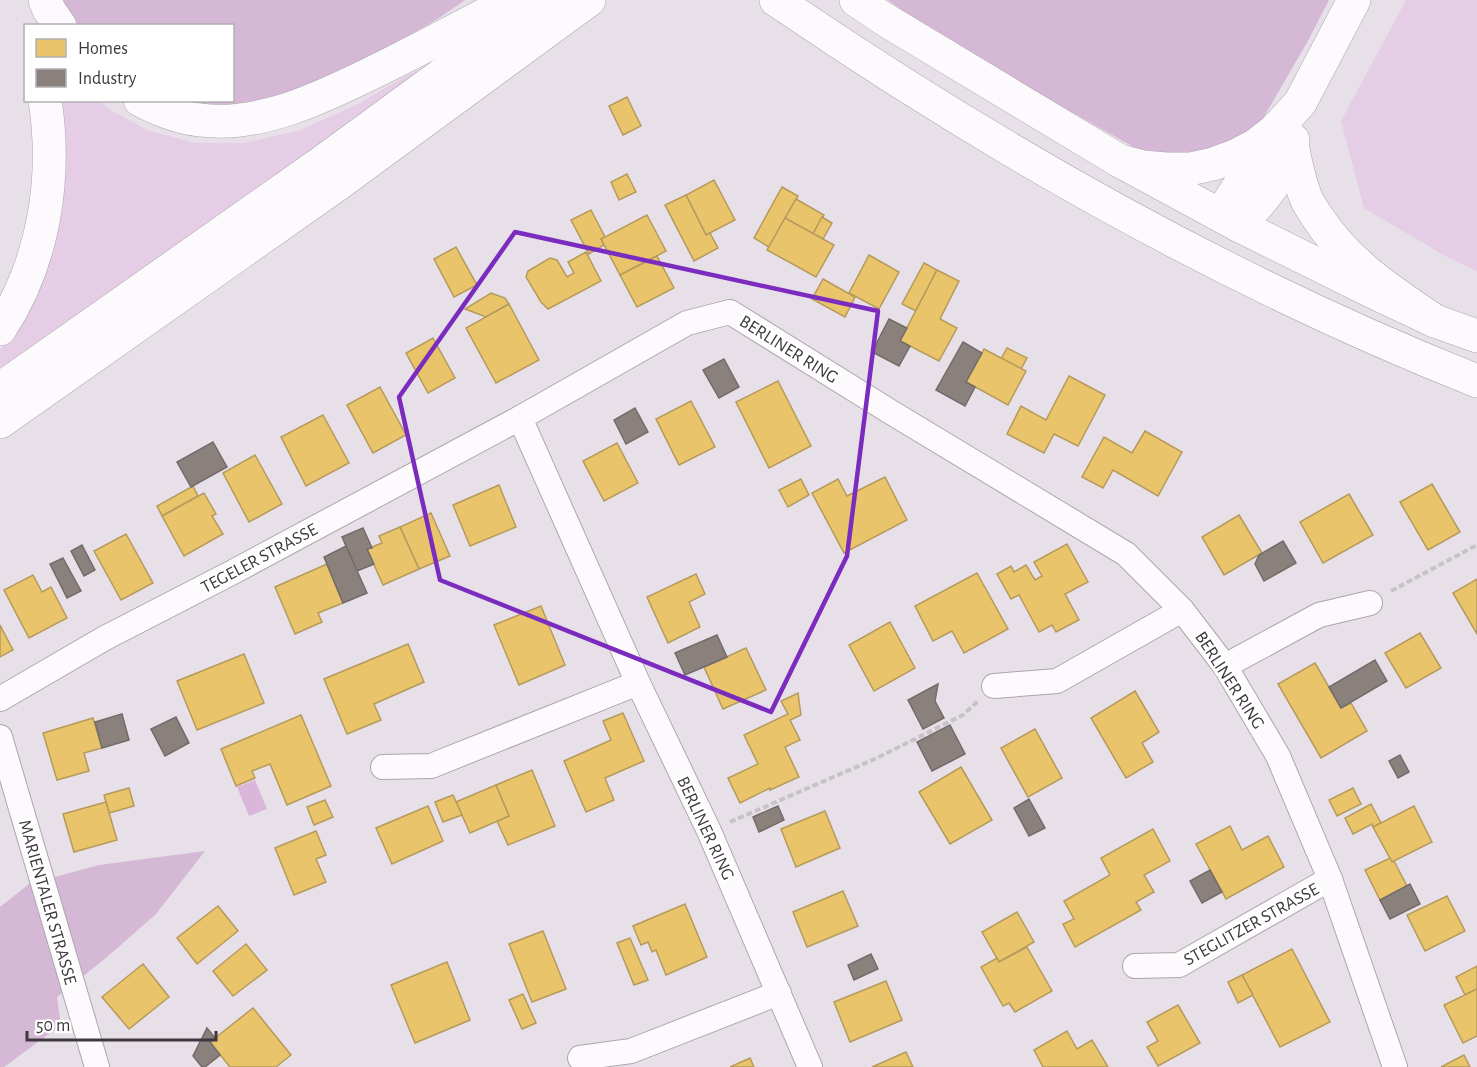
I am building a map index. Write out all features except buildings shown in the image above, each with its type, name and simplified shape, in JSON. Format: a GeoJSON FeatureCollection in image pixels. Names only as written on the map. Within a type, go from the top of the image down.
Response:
{"type":"FeatureCollection","features":[{"type":"Feature","properties":{"kind":"main road"},"geometry":{"type":"LineString","coordinates":[[24,0],[30,24]]}},
{"type":"Feature","properties":{"kind":"main road"},"geometry":{"type":"LineString","coordinates":[[45,0],[59,24]]}},
{"type":"Feature","properties":{"kind":"main road"},"geometry":{"type":"LineString","coordinates":[[144,102],[169,113],[201,121],[230,121],[287,110],[348,85],[512,0]]}},
{"type":"Feature","properties":{"kind":"main road"},"geometry":{"type":"LineString","coordinates":[[0,389],[302,177],[544,0]]}},
{"type":"Feature","properties":{"kind":"main road"},"geometry":{"type":"LineString","coordinates":[[0,422],[338,184],[589,0]]}},
{"type":"Feature","properties":{"kind":"main road"},"geometry":{"type":"LineString","coordinates":[[776,0],[953,117],[1163,236],[1371,337],[1477,381]]}},
{"type":"Feature","properties":{"kind":"main road"},"geometry":{"type":"LineString","coordinates":[[856,0],[1229,225],[1435,321],[1477,336]]}},
{"type":"Feature","properties":{"kind":"main road"},"geometry":{"type":"LineString","coordinates":[[1247,278],[1236,265],[1229,249],[1230,200],[1283,138],[1354,0]]}},
{"type":"Feature","properties":{"kind":"main road"},"geometry":{"type":"LineString","coordinates":[[0,329],[20,293],[32,263],[47,202],[50,145],[45,102]]}},
{"type":"Feature","properties":{"kind":"main road"},"geometry":{"type":"LineString","coordinates":[[1120,161],[1143,167],[1190,169],[1213,164],[1256,145],[1283,138]]}},
{"type":"Feature","properties":{"kind":"main road"},"geometry":{"type":"LineString","coordinates":[[1283,138],[1307,201],[1324,228],[1371,276],[1435,321]]}},
{"type":"Feature","properties":{"kind":"main road"},"geometry":{"type":"LineString","coordinates":[[1163,236],[1184,239],[1205,238],[1229,225]]}},
{"type":"Feature","properties":{"kind":"street","name":"BERLINER RING"},"geometry":{"type":"LineString","coordinates":[[810,1067],[709,831],[638,683],[520,418],[687,323],[730,312],[1126,554],[1182,610],[1225,666],[1278,756],[1330,879],[1395,1067]]}},
{"type":"Feature","properties":{"kind":"street","name":"TEGELER STRASSE"},"geometry":{"type":"LineString","coordinates":[[0,699],[105,638],[520,418]]}},
{"type":"Feature","properties":{"kind":"street"},"geometry":{"type":"LineString","coordinates":[[1225,666],[1318,615],[1370,603]]}},
{"type":"Feature","properties":{"kind":"street"},"geometry":{"type":"LineString","coordinates":[[994,686],[1058,681],[1182,610]]}},
{"type":"Feature","properties":{"kind":"street"},"geometry":{"type":"LineString","coordinates":[[383,767],[431,766],[638,683]]}},
{"type":"Feature","properties":{"kind":"street","name":"MARIENTALER STRASSE"},"geometry":{"type":"LineString","coordinates":[[0,737],[97,1067]]}},
{"type":"Feature","properties":{"kind":"street","name":"STEGLITZER STRASSE"},"geometry":{"type":"LineString","coordinates":[[1135,966],[1179,965],[1330,879]]}},
{"type":"Feature","properties":{"kind":"street"},"geometry":{"type":"LineString","coordinates":[[579,1058],[631,1051],[779,993]]}},
{"type":"Feature","properties":{"kind":"path"},"geometry":{"type":"LineString","coordinates":[[1370,603],[1477,545]]}},
{"type":"Feature","properties":{"kind":"path"},"geometry":{"type":"LineString","coordinates":[[709,831],[877,758],[963,715],[994,686]]}},
{"type":"Feature","properties":{"kind":"highlighted area"},"geometry":{"type":"Polygon","coordinates":[[[515,232],[878,311],[847,556],[771,712],[440,580],[399,397],[515,232]]]}},
{"type":"Feature","properties":{"kind":"shaded area"},"geometry":{"type":"Polygon","coordinates":[[[63,0],[465,0],[436,20],[372,57],[308,88],[237,109],[176,102],[234,102],[234,24],[76,24],[67,13],[63,0]]]}},
{"type":"Feature","properties":{"kind":"shaded area"},"geometry":{"type":"Polygon","coordinates":[[[888,0],[1329,0],[1261,122],[1227,149],[1163,157],[1137,149],[1024,85],[913,18],[888,0]]]}},
{"type":"Feature","properties":{"kind":"shaded area"},"geometry":{"type":"Polygon","coordinates":[[[1406,0],[1477,0],[1477,271],[1447,257],[1364,208],[1341,121],[1406,0]]]}},
{"type":"Feature","properties":{"kind":"shaded area"},"geometry":{"type":"Polygon","coordinates":[[[425,70],[0,370],[0,350],[18,326],[58,102],[101,102],[107,108],[147,130],[194,143],[244,143],[298,131],[356,105],[413,72],[425,70]]]}},
{"type":"Feature","properties":{"kind":"shaded area"},"geometry":{"type":"Polygon","coordinates":[[[255,780],[267,809],[249,816],[237,787],[255,780]]]}},
{"type":"Feature","properties":{"kind":"shaded area"},"geometry":{"type":"Polygon","coordinates":[[[205,851],[156,914],[57,997],[61,1025],[4,1067],[0,1067],[0,907],[29,884],[99,865],[205,851]]]}}]}
